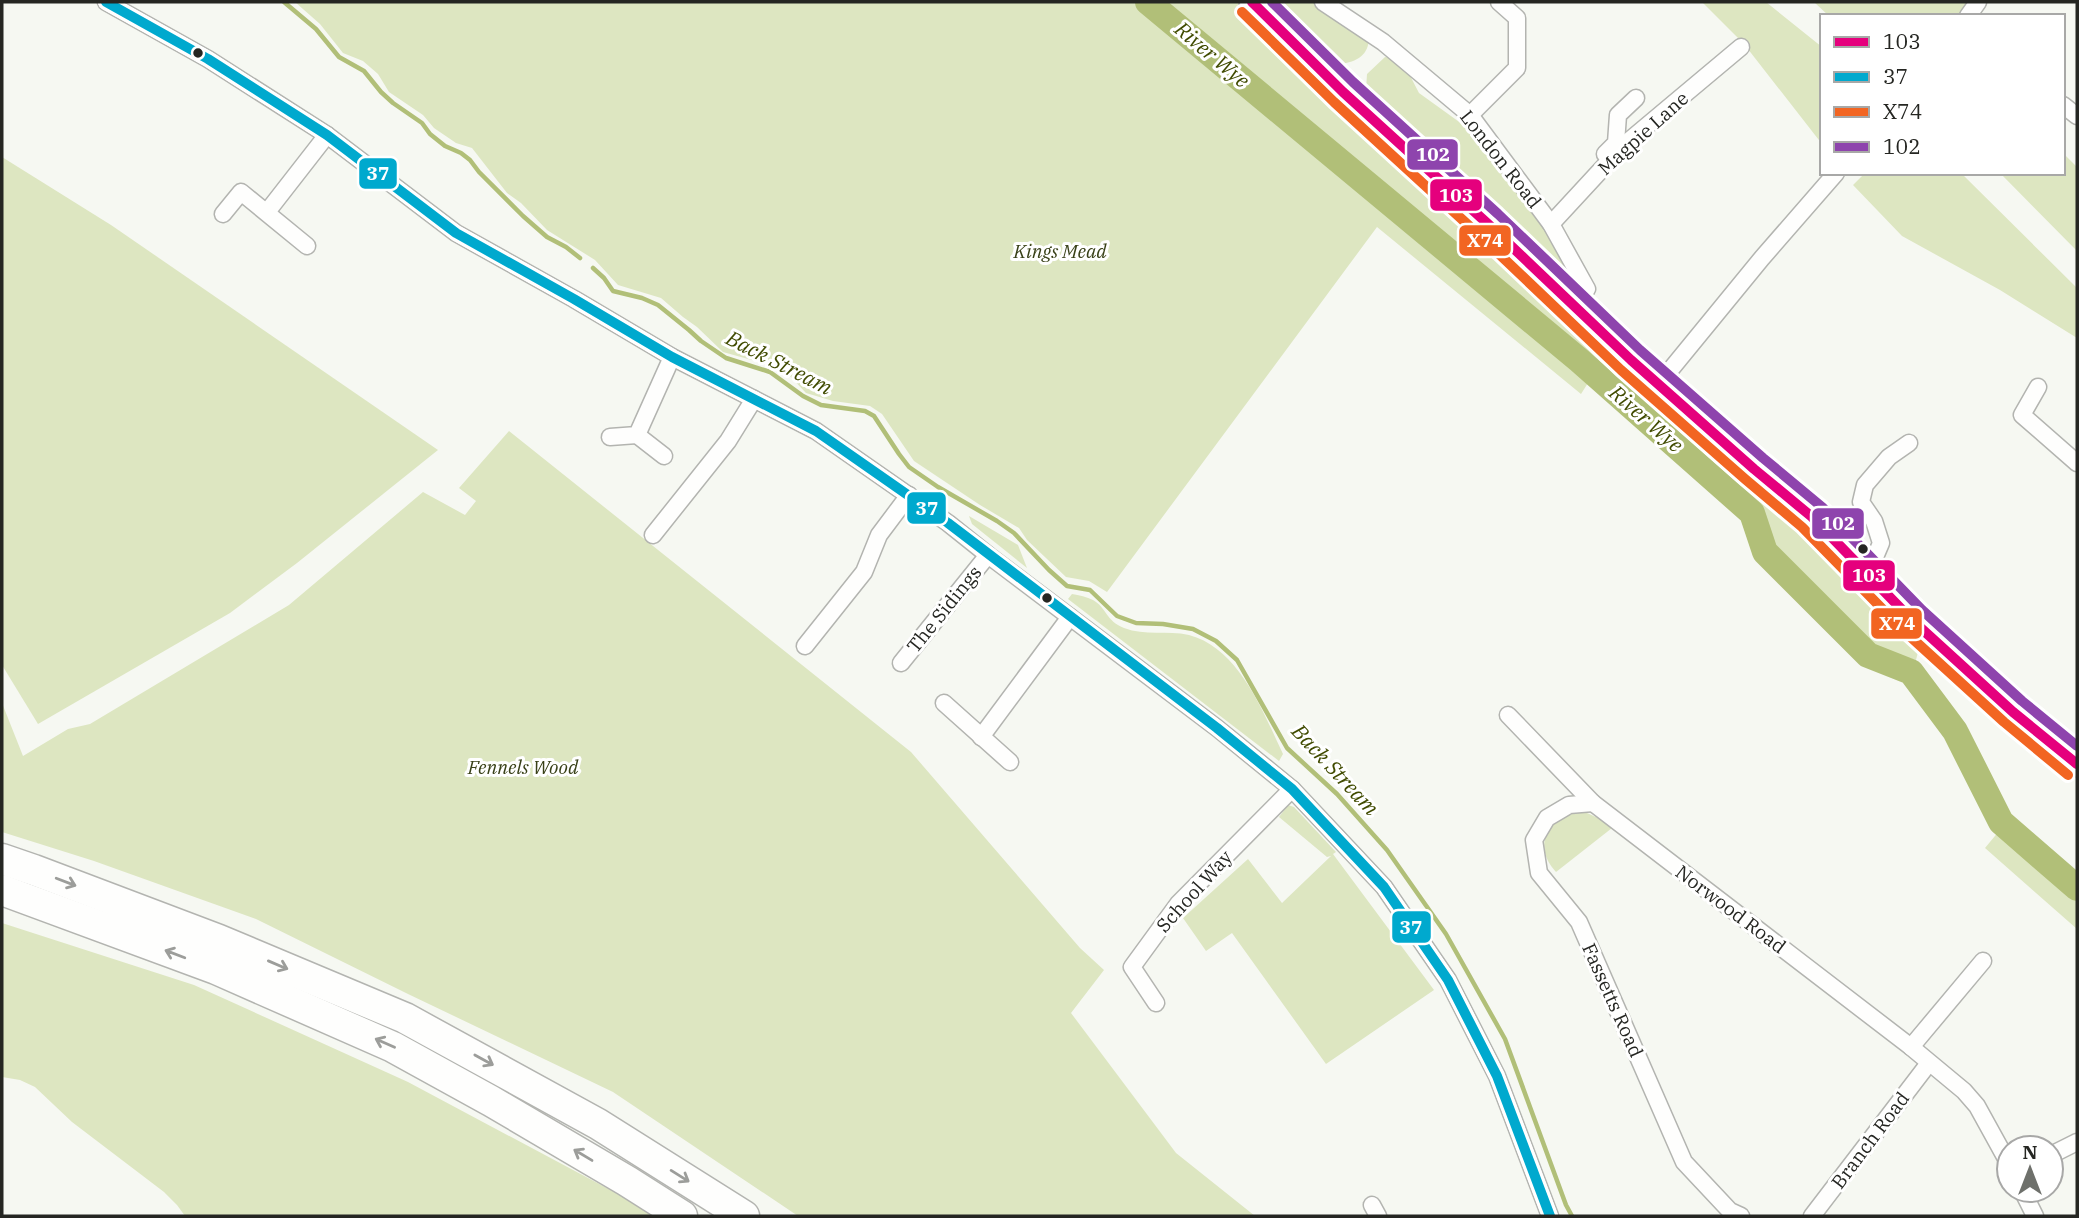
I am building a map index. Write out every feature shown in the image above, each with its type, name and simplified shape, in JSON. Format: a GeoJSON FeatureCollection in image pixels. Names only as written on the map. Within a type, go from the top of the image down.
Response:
{"type":"FeatureCollection","features":[{"type":"Feature","properties":{"kind":"highway"},"geometry":{"type":"LineString","coordinates":[[2,859],[219,940],[405,1018],[598,1124],[744,1216]]}},
{"type":"Feature","properties":{"kind":"highway"},"geometry":{"type":"LineString","coordinates":[[2,890],[216,969],[394,1047],[491,1101],[682,1216]]}},
{"type":"Feature","properties":{"kind":"main road"},"geometry":{"type":"LineString","coordinates":[[1252,2],[1343,92],[1488,224],[1658,385],[1812,517],[1912,620],[2013,712],[2077,764]]}},
{"type":"Feature","properties":{"kind":"street"},"geometry":{"type":"LineString","coordinates":[[106,2],[208,59],[327,135],[456,233],[672,357],[816,431],[948,523],[1217,728],[1292,789],[1384,887],[1448,980],[1497,1076],[1550,1216]]}},
{"type":"Feature","properties":{"kind":"street","name":"London Road"},"geometry":{"type":"LineString","coordinates":[[1323,2],[1383,42],[1470,115],[1549,221],[1587,289]]}},
{"type":"Feature","properties":{"kind":"street"},"geometry":{"type":"LineString","coordinates":[[1470,115],[1517,68],[1517,18],[1499,2]]}},
{"type":"Feature","properties":{"kind":"street","name":"Magpie Lane"},"geometry":{"type":"LineString","coordinates":[[1549,221],[1624,145],[1741,47]]}},
{"type":"Feature","properties":{"kind":"street"},"geometry":{"type":"LineString","coordinates":[[1549,221],[1616,143],[1618,115],[1636,99]]}},
{"type":"Feature","properties":{"kind":"street"},"geometry":{"type":"LineString","coordinates":[[267,212],[327,135]]}},
{"type":"Feature","properties":{"kind":"street"},"geometry":{"type":"LineString","coordinates":[[1658,385],[1834,175]]}},
{"type":"Feature","properties":{"kind":"street"},"geometry":{"type":"LineString","coordinates":[[223,214],[241,192],[307,246]]}},
{"type":"Feature","properties":{"kind":"street"},"geometry":{"type":"LineString","coordinates":[[636,435],[672,357]]}},
{"type":"Feature","properties":{"kind":"street"},"geometry":{"type":"LineString","coordinates":[[2038,387],[2022,415],[2077,463]]}},
{"type":"Feature","properties":{"kind":"street"},"geometry":{"type":"LineString","coordinates":[[653,535],[728,441],[754,400]]}},
{"type":"Feature","properties":{"kind":"street"},"geometry":{"type":"LineString","coordinates":[[610,437],[636,435],[664,456]]}},
{"type":"Feature","properties":{"kind":"street"},"geometry":{"type":"LineString","coordinates":[[1867,576],[1881,543],[1874,521],[1861,502],[1865,485],[1889,457],[1909,443]]}},
{"type":"Feature","properties":{"kind":"street"},"geometry":{"type":"LineString","coordinates":[[805,646],[864,572],[879,535],[909,495]]}},
{"type":"Feature","properties":{"kind":"street","name":"The Sidings"},"geometry":{"type":"LineString","coordinates":[[901,663],[988,555]]}},
{"type":"Feature","properties":{"kind":"street"},"geometry":{"type":"LineString","coordinates":[[981,737],[1070,617]]}},
{"type":"Feature","properties":{"kind":"street"},"geometry":{"type":"LineString","coordinates":[[944,703],[1010,762]]}},
{"type":"Feature","properties":{"kind":"street","name":"Norwood Road"},"geometry":{"type":"LineString","coordinates":[[1508,715],[1593,803],[1911,1047],[1964,1091],[1977,1106],[1995,1139]]}},
{"type":"Feature","properties":{"kind":"street","name":"School Way"},"geometry":{"type":"LineString","coordinates":[[1156,1003],[1132,967],[1178,904],[1292,789]]}},
{"type":"Feature","properties":{"kind":"street","name":"Fassetts Road"},"geometry":{"type":"LineString","coordinates":[[1593,803],[1569,805],[1547,818],[1534,840],[1539,873],[1578,922],[1684,1162],[1730,1211],[1741,1216]]}},
{"type":"Feature","properties":{"kind":"street"},"geometry":{"type":"LineString","coordinates":[[1911,1047],[1983,961]]}},
{"type":"Feature","properties":{"kind":"street","name":"Branch Road"},"geometry":{"type":"LineString","coordinates":[[1812,1216],[1929,1063]]}},
{"type":"Feature","properties":{"kind":"green space","name":"Kings Mead"},"geometry":{"type":"Polygon","coordinates":[[[295,2],[1136,2],[1593,375],[1581,394],[1377,227],[1107,592],[1089,581],[1066,577],[1027,540],[1019,528],[914,461],[882,414],[870,406],[833,401],[806,393],[787,373],[723,352],[661,298],[618,285],[595,260],[547,230],[521,203],[507,193],[472,148],[456,143],[434,128],[423,115],[389,92],[378,74],[363,61],[343,53],[320,24],[295,2]]]}},
{"type":"Feature","properties":{"kind":"green space"},"geometry":{"type":"Polygon","coordinates":[[[1163,2],[1239,2],[1551,297],[1596,348],[1599,360],[1163,2]]]}},
{"type":"Feature","properties":{"kind":"green space"},"geometry":{"type":"Polygon","coordinates":[[[1274,2],[1321,2],[1369,37],[1367,49],[1357,59],[1340,64],[1274,2]]]}},
{"type":"Feature","properties":{"kind":"green space"},"geometry":{"type":"Polygon","coordinates":[[[1702,2],[1766,2],[1820,45],[1820,141],[1744,44],[1702,2]]]}},
{"type":"Feature","properties":{"kind":"green space"},"geometry":{"type":"Polygon","coordinates":[[[1814,2],[1971,2],[1962,14],[1827,14],[1814,2]]]}},
{"type":"Feature","properties":{"kind":"green space"},"geometry":{"type":"Polygon","coordinates":[[[1385,57],[1394,58],[1406,68],[1419,93],[1469,129],[1526,193],[1578,284],[1366,90],[1367,74],[1385,57]]]}},
{"type":"Feature","properties":{"kind":"green space"},"geometry":{"type":"Polygon","coordinates":[[[2065,155],[2077,167],[2077,251],[2002,175],[2065,175],[2065,155]]]}},
{"type":"Feature","properties":{"kind":"green space"},"geometry":{"type":"Polygon","coordinates":[[[2,157],[111,225],[438,450],[230,613],[38,724],[2,665],[2,157]]]}},
{"type":"Feature","properties":{"kind":"green space"},"geometry":{"type":"Polygon","coordinates":[[[1863,175],[1963,175],[2077,288],[2077,338],[2000,290],[1902,236],[1853,185],[1863,175]]]}},
{"type":"Feature","properties":{"kind":"green space","name":"Fennels Wood"},"geometry":{"type":"Polygon","coordinates":[[[509,431],[911,752],[1080,948],[1104,970],[1071,1013],[1176,1153],[1255,1216],[798,1216],[613,1092],[256,919],[94,861],[2,832],[2,703],[23,756],[68,729],[90,724],[289,605],[423,492],[465,515],[476,501],[459,488],[509,431]]]}},
{"type":"Feature","properties":{"kind":"green space"},"geometry":{"type":"Polygon","coordinates":[[[1745,481],[1857,584],[1918,652],[1916,660],[1890,653],[1869,643],[1803,579],[1760,530],[1760,509],[1735,484],[1745,481]]]}},
{"type":"Feature","properties":{"kind":"green space"},"geometry":{"type":"Polygon","coordinates":[[[969,516],[1018,545],[1027,568],[972,524],[969,516]]]}},
{"type":"Feature","properties":{"kind":"green space"},"geometry":{"type":"Polygon","coordinates":[[[1072,594],[1093,600],[1113,622],[1124,628],[1140,632],[1189,635],[1207,642],[1222,653],[1258,701],[1283,754],[1279,761],[1068,599],[1072,594]]]}},
{"type":"Feature","properties":{"kind":"green space"},"geometry":{"type":"Polygon","coordinates":[[[1288,805],[1294,807],[1336,852],[1333,854],[1434,990],[1326,1064],[1232,933],[1206,951],[1183,918],[1248,859],[1282,903],[1331,856],[1327,857],[1279,817],[1288,805]]]}},
{"type":"Feature","properties":{"kind":"green space"},"geometry":{"type":"Polygon","coordinates":[[[1585,812],[1612,828],[1556,872],[1545,851],[1548,832],[1562,818],[1585,812]]]}},
{"type":"Feature","properties":{"kind":"green space"},"geometry":{"type":"Polygon","coordinates":[[[2009,819],[2077,891],[2077,929],[1985,848],[2009,819]]]}},
{"type":"Feature","properties":{"kind":"green space"},"geometry":{"type":"Polygon","coordinates":[[[2,923],[194,985],[408,1082],[655,1216],[185,1216],[164,1192],[72,1122],[35,1087],[20,1080],[2,1077],[2,923]]]}},
{"type":"Feature","properties":{"kind":"waterway","name":"Back Stream"},"geometry":{"type":"LineString","coordinates":[[284,2],[316,29],[339,57],[364,71],[393,103],[422,123],[430,134],[445,146],[470,160],[479,172],[547,237],[580,258]]}},
{"type":"Feature","properties":{"kind":"waterway","name":"River Wye"},"geometry":{"type":"LineString","coordinates":[[1148,2],[1579,360],[1752,513],[1765,552],[1868,655],[1911,672],[1955,731],[2001,822],[2077,888]]}},
{"type":"Feature","properties":{"kind":"waterway","name":"Back Stream"},"geometry":{"type":"LineString","coordinates":[[593,268],[613,291],[658,305],[726,358],[770,372],[803,396],[821,405],[865,411],[874,416],[909,467],[1014,533],[1067,586],[1090,590],[1117,616],[1136,623],[1193,629],[1216,641],[1237,660],[1287,748],[1337,794],[1387,850],[1446,934],[1505,1039],[1572,1216]]}},
{"type":"Feature","properties":{"kind":"transit line","name":"37"},"geometry":{"type":"LineString","coordinates":[[106,2],[208,59],[327,135],[456,233],[672,357],[816,431],[948,523],[1217,728],[1292,789],[1384,887],[1448,980],[1497,1076],[1550,1216]]}},
{"type":"Feature","properties":{"kind":"transit line","name":"103"},"geometry":{"type":"LineString","coordinates":[[1252,2],[1343,92],[1488,224],[1631,360],[1812,517],[1912,620],[2013,712],[2077,764]]}},
{"type":"Feature","properties":{"kind":"transit line","name":"102"},"geometry":{"type":"LineString","coordinates":[[1272,2],[1353,82],[1498,214],[1640,350],[1822,507],[1922,610],[2022,701],[2077,746]]}},
{"type":"Feature","properties":{"kind":"transit line","name":"X74"},"geometry":{"type":"LineString","coordinates":[[1242,12],[1334,102],[1621,370],[1802,527],[1903,630],[2004,722],[2068,775]]}}]}
